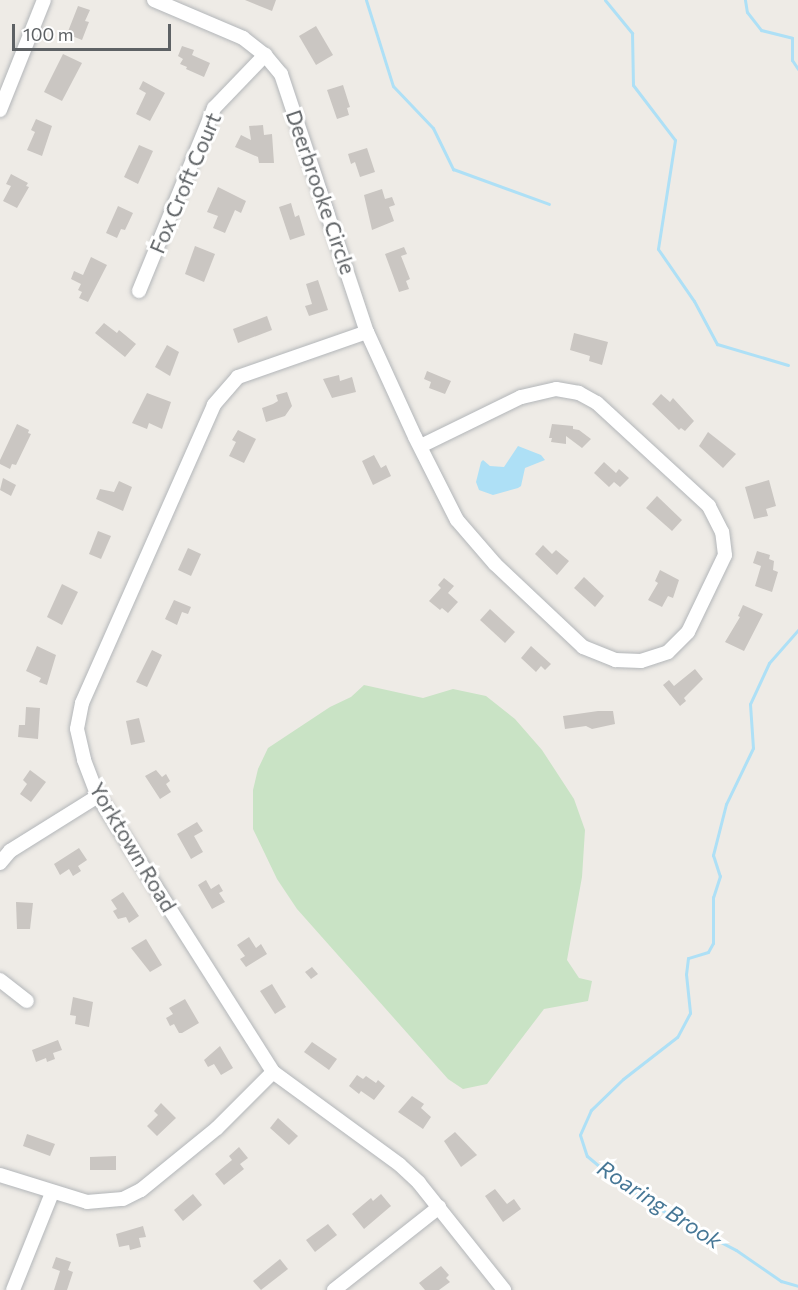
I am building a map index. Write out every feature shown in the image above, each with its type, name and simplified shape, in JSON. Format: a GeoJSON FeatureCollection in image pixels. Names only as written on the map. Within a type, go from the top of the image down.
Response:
{"type":"FeatureCollection","features":[{"type":"Feature","properties":{"kind":"street"},"geometry":{"type":"LineString","coordinates":[[0,110],[44,0]]}},
{"type":"Feature","properties":{"kind":"street","name":"Deerbrooke Circle"},"geometry":{"type":"LineString","coordinates":[[154,0],[243,38],[265,55],[281,74],[367,332],[421,446],[457,520],[495,564],[583,647],[615,660],[641,661],[668,652],[688,632],[725,555],[722,531],[709,506],[597,403],[579,393],[556,389],[521,397],[421,446]]}},
{"type":"Feature","properties":{"kind":"street","name":"Fox Croft Court"},"geometry":{"type":"LineString","coordinates":[[139,291],[214,108],[265,55]]}},
{"type":"Feature","properties":{"kind":"street","name":"Yorktown Road"},"geometry":{"type":"LineString","coordinates":[[367,332],[238,377],[214,405],[82,703],[77,729],[84,760],[98,796],[273,1072],[400,1165],[439,1207],[504,1290]]}},
{"type":"Feature","properties":{"kind":"street"},"geometry":{"type":"LineString","coordinates":[[0,863],[10,851],[98,796]]}},
{"type":"Feature","properties":{"kind":"street"},"geometry":{"type":"LineString","coordinates":[[0,980],[27,1001]]}},
{"type":"Feature","properties":{"kind":"street"},"geometry":{"type":"LineString","coordinates":[[0,1175],[87,1202],[123,1199],[141,1190],[217,1128],[273,1072]]}},
{"type":"Feature","properties":{"kind":"street"},"geometry":{"type":"LineString","coordinates":[[13,1290],[52,1192]]}},
{"type":"Feature","properties":{"kind":"street"},"geometry":{"type":"LineString","coordinates":[[334,1290],[439,1207]]}},
{"type":"Feature","properties":{"kind":"green space"},"geometry":{"type":"Polygon","coordinates":[[[364,685],[423,698],[453,689],[486,696],[515,719],[542,750],[574,799],[585,830],[582,877],[567,960],[579,978],[592,981],[588,1001],[544,1009],[487,1084],[463,1089],[448,1079],[297,909],[277,879],[253,829],[253,790],[258,769],[268,748],[330,707],[351,697],[364,685]]]}},
{"type":"Feature","properties":{"kind":"water"},"geometry":{"type":"Polygon","coordinates":[[[518,446],[541,455],[545,460],[525,468],[521,486],[518,488],[493,495],[479,490],[476,482],[481,462],[483,460],[490,466],[504,467],[518,446]]]}},
{"type":"Feature","properties":{"kind":"building"},"geometry":{"type":"Polygon","coordinates":[[[245,0],[276,0],[272,11],[245,0]]]}},
{"type":"Feature","properties":{"kind":"building"},"geometry":{"type":"Polygon","coordinates":[[[78,6],[90,10],[85,21],[89,22],[82,40],[67,34],[78,6]]]}},
{"type":"Feature","properties":{"kind":"building"},"geometry":{"type":"Polygon","coordinates":[[[316,26],[333,55],[316,65],[299,36],[316,26]]]}},
{"type":"Feature","properties":{"kind":"building"},"geometry":{"type":"Polygon","coordinates":[[[182,46],[194,50],[192,55],[210,63],[204,77],[180,64],[183,59],[178,56],[182,46]]]}},
{"type":"Feature","properties":{"kind":"building"},"geometry":{"type":"Polygon","coordinates":[[[63,54],[82,63],[62,101],[44,92],[63,54]]]}},
{"type":"Feature","properties":{"kind":"building"},"geometry":{"type":"Polygon","coordinates":[[[143,81],[165,93],[150,121],[136,114],[146,93],[139,89],[143,81]]]}},
{"type":"Feature","properties":{"kind":"building"},"geometry":{"type":"Polygon","coordinates":[[[343,85],[350,107],[347,108],[349,115],[337,119],[327,90],[343,85]]]}},
{"type":"Feature","properties":{"kind":"building"},"geometry":{"type":"Polygon","coordinates":[[[36,119],[52,126],[42,156],[27,150],[35,132],[31,130],[36,119]]]}},
{"type":"Feature","properties":{"kind":"building"},"geometry":{"type":"Polygon","coordinates":[[[263,125],[264,135],[272,134],[274,163],[259,163],[258,157],[235,147],[241,135],[251,140],[249,126],[263,125]]]}},
{"type":"Feature","properties":{"kind":"building"},"geometry":{"type":"Polygon","coordinates":[[[139,145],[153,151],[138,184],[124,177],[139,145]]]}},
{"type":"Feature","properties":{"kind":"building"},"geometry":{"type":"Polygon","coordinates":[[[367,148],[375,172],[360,177],[355,162],[351,164],[348,154],[367,148]]]}},
{"type":"Feature","properties":{"kind":"building"},"geometry":{"type":"Polygon","coordinates":[[[11,174],[28,183],[26,186],[29,187],[17,208],[3,201],[11,186],[6,184],[11,174]]]}},
{"type":"Feature","properties":{"kind":"building"},"geometry":{"type":"Polygon","coordinates":[[[218,187],[246,201],[241,213],[235,210],[225,233],[213,228],[218,216],[207,212],[218,187]]]}},
{"type":"Feature","properties":{"kind":"building"},"geometry":{"type":"Polygon","coordinates":[[[382,189],[385,199],[392,197],[395,205],[389,207],[394,221],[372,230],[364,195],[382,189]]]}},
{"type":"Feature","properties":{"kind":"building"},"geometry":{"type":"Polygon","coordinates":[[[291,203],[295,217],[299,215],[305,235],[290,240],[279,207],[291,203]]]}},
{"type":"Feature","properties":{"kind":"building"},"geometry":{"type":"Polygon","coordinates":[[[118,206],[133,213],[125,230],[121,229],[117,238],[106,233],[118,206]]]}},
{"type":"Feature","properties":{"kind":"building"},"geometry":{"type":"Polygon","coordinates":[[[195,246],[215,254],[204,282],[185,274],[195,246]]]}},
{"type":"Feature","properties":{"kind":"building"},"geometry":{"type":"Polygon","coordinates":[[[404,247],[407,254],[401,256],[410,279],[406,281],[409,289],[399,292],[385,254],[404,247]]]}},
{"type":"Feature","properties":{"kind":"building"},"geometry":{"type":"Polygon","coordinates":[[[91,257],[107,265],[88,302],[79,298],[82,292],[78,290],[81,284],[71,279],[74,271],[83,275],[91,257]]]}},
{"type":"Feature","properties":{"kind":"building"},"geometry":{"type":"Polygon","coordinates":[[[318,280],[328,310],[309,316],[305,306],[312,304],[306,284],[318,280]]]}},
{"type":"Feature","properties":{"kind":"building"},"geometry":{"type":"Polygon","coordinates":[[[267,316],[272,330],[238,343],[233,329],[267,316]]]}},
{"type":"Feature","properties":{"kind":"building"},"geometry":{"type":"Polygon","coordinates":[[[104,323],[117,333],[119,330],[136,344],[125,357],[95,333],[104,323]]]}},
{"type":"Feature","properties":{"kind":"building"},"geometry":{"type":"Polygon","coordinates":[[[574,333],[608,342],[602,365],[589,361],[590,356],[570,350],[574,333]]]}},
{"type":"Feature","properties":{"kind":"building"},"geometry":{"type":"Polygon","coordinates":[[[167,345],[179,352],[170,376],[155,367],[167,345]]]}},
{"type":"Feature","properties":{"kind":"building"},"geometry":{"type":"Polygon","coordinates":[[[427,371],[451,381],[445,394],[429,388],[431,382],[424,379],[427,371]]]}},
{"type":"Feature","properties":{"kind":"building"},"geometry":{"type":"Polygon","coordinates":[[[339,375],[340,381],[352,377],[356,392],[332,398],[323,379],[339,375]]]}},
{"type":"Feature","properties":{"kind":"building"},"geometry":{"type":"Polygon","coordinates":[[[287,392],[292,406],[285,416],[266,422],[262,408],[278,401],[276,395],[287,392]]]}},
{"type":"Feature","properties":{"kind":"building"},"geometry":{"type":"Polygon","coordinates":[[[147,393],[171,402],[162,429],[149,423],[147,429],[132,423],[147,393]]]}},
{"type":"Feature","properties":{"kind":"building"},"geometry":{"type":"Polygon","coordinates":[[[661,394],[670,402],[673,398],[694,421],[685,431],[681,428],[679,430],[652,404],[661,394]]]}},
{"type":"Feature","properties":{"kind":"building"},"geometry":{"type":"Polygon","coordinates":[[[17,424],[29,430],[28,433],[31,434],[16,465],[12,464],[10,469],[0,464],[0,460],[17,424]]]}},
{"type":"Feature","properties":{"kind":"building"},"geometry":{"type":"Polygon","coordinates":[[[552,424],[573,426],[573,429],[579,430],[591,439],[582,448],[566,436],[566,444],[551,442],[552,438],[549,438],[552,424]]]}},
{"type":"Feature","properties":{"kind":"building"},"geometry":{"type":"Polygon","coordinates":[[[238,430],[256,439],[244,463],[229,456],[236,442],[232,440],[238,430]]]}},
{"type":"Feature","properties":{"kind":"building"},"geometry":{"type":"Polygon","coordinates":[[[708,432],[736,454],[723,468],[699,446],[708,432]]]}},
{"type":"Feature","properties":{"kind":"building"},"geometry":{"type":"Polygon","coordinates":[[[374,455],[381,468],[386,465],[391,476],[373,485],[362,461],[374,455]]]}},
{"type":"Feature","properties":{"kind":"building"},"geometry":{"type":"Polygon","coordinates":[[[604,462],[616,473],[619,469],[629,478],[620,487],[614,482],[609,487],[594,473],[604,462]]]}},
{"type":"Feature","properties":{"kind":"building"},"geometry":{"type":"Polygon","coordinates":[[[3,478],[16,485],[11,496],[0,490],[3,478]]]}},
{"type":"Feature","properties":{"kind":"building"},"geometry":{"type":"Polygon","coordinates":[[[769,480],[776,506],[766,509],[768,516],[754,519],[745,487],[769,480]]]}},
{"type":"Feature","properties":{"kind":"building"},"geometry":{"type":"Polygon","coordinates":[[[119,481],[132,487],[123,511],[96,499],[100,489],[114,492],[119,481]]]}},
{"type":"Feature","properties":{"kind":"building"},"geometry":{"type":"Polygon","coordinates":[[[657,496],[682,520],[672,531],[646,508],[657,496]]]}},
{"type":"Feature","properties":{"kind":"building"},"geometry":{"type":"Polygon","coordinates":[[[98,531],[111,536],[101,559],[89,554],[98,531]]]}},
{"type":"Feature","properties":{"kind":"building"},"geometry":{"type":"Polygon","coordinates":[[[543,545],[552,554],[556,550],[569,561],[557,575],[535,554],[543,545]]]}},
{"type":"Feature","properties":{"kind":"building"},"geometry":{"type":"Polygon","coordinates":[[[188,548],[201,554],[191,576],[178,570],[188,548]]]}},
{"type":"Feature","properties":{"kind":"building"},"geometry":{"type":"Polygon","coordinates":[[[757,551],[770,555],[769,559],[774,561],[773,570],[778,572],[772,592],[755,586],[761,566],[753,563],[757,551]]]}},
{"type":"Feature","properties":{"kind":"building"},"geometry":{"type":"Polygon","coordinates":[[[660,570],[679,580],[673,598],[668,596],[662,607],[648,600],[658,583],[655,581],[660,570]]]}},
{"type":"Feature","properties":{"kind":"building"},"geometry":{"type":"Polygon","coordinates":[[[584,577],[604,596],[595,607],[574,588],[584,577]]]}},
{"type":"Feature","properties":{"kind":"building"},"geometry":{"type":"Polygon","coordinates":[[[444,578],[454,586],[448,593],[458,602],[448,613],[429,601],[441,588],[438,585],[444,578]]]}},
{"type":"Feature","properties":{"kind":"building"},"geometry":{"type":"Polygon","coordinates":[[[62,584],[78,592],[62,625],[47,617],[62,584]]]}},
{"type":"Feature","properties":{"kind":"building"},"geometry":{"type":"Polygon","coordinates":[[[174,600],[191,607],[188,614],[182,612],[177,625],[165,619],[174,600]]]}},
{"type":"Feature","properties":{"kind":"building"},"geometry":{"type":"Polygon","coordinates":[[[743,605],[763,614],[744,651],[725,642],[740,617],[738,616],[743,605]]]}},
{"type":"Feature","properties":{"kind":"building"},"geometry":{"type":"Polygon","coordinates":[[[490,609],[515,632],[505,643],[480,620],[490,609]]]}},
{"type":"Feature","properties":{"kind":"building"},"geometry":{"type":"Polygon","coordinates":[[[37,646],[56,655],[47,685],[39,682],[41,678],[26,671],[37,646]]]}},
{"type":"Feature","properties":{"kind":"building"},"geometry":{"type":"Polygon","coordinates":[[[531,646],[551,664],[545,670],[541,666],[536,672],[521,658],[531,646]]]}},
{"type":"Feature","properties":{"kind":"building"},"geometry":{"type":"Polygon","coordinates":[[[152,650],[162,655],[147,687],[136,682],[152,650]]]}},
{"type":"Feature","properties":{"kind":"building"},"geometry":{"type":"Polygon","coordinates":[[[695,669],[703,679],[684,698],[686,701],[680,706],[663,685],[669,680],[674,686],[695,669]]]}},
{"type":"Feature","properties":{"kind":"building"},"geometry":{"type":"Polygon","coordinates":[[[26,707],[40,708],[38,739],[18,737],[19,725],[25,725],[26,707]]]}},
{"type":"Feature","properties":{"kind":"building"},"geometry":{"type":"Polygon","coordinates":[[[613,711],[615,724],[592,729],[586,726],[565,729],[563,716],[613,711]]]}},
{"type":"Feature","properties":{"kind":"building"},"geometry":{"type":"Polygon","coordinates":[[[139,718],[145,742],[131,745],[126,721],[139,718]]]}},
{"type":"Feature","properties":{"kind":"building"},"geometry":{"type":"Polygon","coordinates":[[[30,770],[46,782],[31,802],[20,794],[27,784],[23,780],[30,770]]]}},
{"type":"Feature","properties":{"kind":"building"},"geometry":{"type":"Polygon","coordinates":[[[156,770],[162,777],[166,774],[170,781],[166,784],[171,792],[160,799],[145,776],[156,770]]]}},
{"type":"Feature","properties":{"kind":"building"},"geometry":{"type":"Polygon","coordinates":[[[197,822],[203,831],[194,836],[203,852],[191,859],[177,834],[197,822]]]}},
{"type":"Feature","properties":{"kind":"building"},"geometry":{"type":"Polygon","coordinates":[[[79,848],[87,860],[78,866],[81,871],[73,876],[69,869],[60,875],[54,864],[79,848]]]}},
{"type":"Feature","properties":{"kind":"building"},"geometry":{"type":"Polygon","coordinates":[[[206,880],[211,889],[219,884],[223,891],[219,893],[225,902],[212,909],[198,885],[206,880]]]}},
{"type":"Feature","properties":{"kind":"building"},"geometry":{"type":"Polygon","coordinates":[[[123,892],[139,916],[129,923],[126,917],[118,919],[113,911],[117,909],[111,900],[123,892]]]}},
{"type":"Feature","properties":{"kind":"building"},"geometry":{"type":"Polygon","coordinates":[[[16,902],[33,903],[30,929],[17,929],[16,902]]]}},
{"type":"Feature","properties":{"kind":"building"},"geometry":{"type":"Polygon","coordinates":[[[249,937],[256,948],[261,944],[267,954],[246,967],[240,959],[245,956],[237,945],[249,937]]]}},
{"type":"Feature","properties":{"kind":"building"},"geometry":{"type":"Polygon","coordinates":[[[146,939],[162,965],[150,972],[131,948],[146,939]]]}},
{"type":"Feature","properties":{"kind":"building"},"geometry":{"type":"Polygon","coordinates":[[[312,967],[318,974],[311,979],[305,972],[312,967]]]}},
{"type":"Feature","properties":{"kind":"building"},"geometry":{"type":"Polygon","coordinates":[[[272,984],[286,1007],[275,1014],[260,991],[272,984]]]}},
{"type":"Feature","properties":{"kind":"building"},"geometry":{"type":"Polygon","coordinates":[[[73,997],[93,1002],[89,1027],[75,1024],[76,1016],[70,1015],[73,997]]]}},
{"type":"Feature","properties":{"kind":"building"},"geometry":{"type":"Polygon","coordinates":[[[185,999],[199,1023],[179,1033],[174,1024],[170,1026],[166,1018],[173,1014],[169,1008],[185,999]]]}},
{"type":"Feature","properties":{"kind":"building"},"geometry":{"type":"Polygon","coordinates":[[[58,1040],[62,1050],[53,1053],[55,1059],[47,1062],[46,1058],[36,1062],[32,1050],[58,1040]]]}},
{"type":"Feature","properties":{"kind":"building"},"geometry":{"type":"Polygon","coordinates":[[[312,1042],[337,1059],[329,1070],[304,1052],[312,1042]]]}},
{"type":"Feature","properties":{"kind":"building"},"geometry":{"type":"Polygon","coordinates":[[[220,1046],[233,1068],[221,1075],[214,1064],[208,1067],[204,1060],[220,1046]]]}},
{"type":"Feature","properties":{"kind":"building"},"geometry":{"type":"Polygon","coordinates":[[[357,1075],[363,1079],[366,1076],[376,1083],[378,1080],[385,1086],[374,1100],[361,1091],[359,1094],[349,1086],[357,1075]]]}},
{"type":"Feature","properties":{"kind":"building"},"geometry":{"type":"Polygon","coordinates":[[[412,1096],[424,1104],[421,1108],[431,1117],[423,1129],[398,1112],[412,1096]]]}},
{"type":"Feature","properties":{"kind":"building"},"geometry":{"type":"Polygon","coordinates":[[[161,1103],[176,1118],[157,1136],[147,1126],[158,1115],[154,1111],[161,1103]]]}},
{"type":"Feature","properties":{"kind":"building"},"geometry":{"type":"Polygon","coordinates":[[[278,1118],[298,1136],[289,1145],[270,1128],[278,1118]]]}},
{"type":"Feature","properties":{"kind":"building"},"geometry":{"type":"Polygon","coordinates":[[[455,1132],[477,1155],[461,1167],[444,1141],[455,1132]]]}},
{"type":"Feature","properties":{"kind":"building"},"geometry":{"type":"Polygon","coordinates":[[[27,1134],[55,1144],[50,1156],[23,1146],[27,1134]]]}},
{"type":"Feature","properties":{"kind":"building"},"geometry":{"type":"Polygon","coordinates":[[[239,1147],[248,1158],[240,1164],[244,1169],[224,1185],[215,1174],[232,1160],[229,1156],[239,1147]]]}},
{"type":"Feature","properties":{"kind":"building"},"geometry":{"type":"Polygon","coordinates":[[[116,1156],[116,1170],[90,1170],[90,1157],[116,1156]]]}},
{"type":"Feature","properties":{"kind":"building"},"geometry":{"type":"Polygon","coordinates":[[[495,1189],[507,1204],[514,1199],[521,1209],[503,1222],[485,1196],[495,1189]]]}},
{"type":"Feature","properties":{"kind":"building"},"geometry":{"type":"Polygon","coordinates":[[[193,1194],[202,1205],[183,1221],[174,1210],[193,1194]]]}},
{"type":"Feature","properties":{"kind":"building"},"geometry":{"type":"Polygon","coordinates":[[[381,1194],[391,1206],[364,1229],[352,1214],[371,1198],[373,1201],[381,1194]]]}},
{"type":"Feature","properties":{"kind":"building"},"geometry":{"type":"Polygon","coordinates":[[[328,1224],[337,1235],[315,1252],[306,1240],[328,1224]]]}},
{"type":"Feature","properties":{"kind":"building"},"geometry":{"type":"Polygon","coordinates":[[[143,1226],[146,1237],[139,1238],[141,1247],[130,1250],[129,1245],[119,1247],[116,1234],[143,1226]]]}},
{"type":"Feature","properties":{"kind":"building"},"geometry":{"type":"Polygon","coordinates":[[[56,1257],[71,1262],[68,1270],[73,1272],[67,1290],[54,1290],[60,1271],[52,1268],[56,1257]]]}},
{"type":"Feature","properties":{"kind":"building"},"geometry":{"type":"Polygon","coordinates":[[[280,1259],[288,1269],[261,1290],[253,1281],[280,1259]]]}},
{"type":"Feature","properties":{"kind":"building"},"geometry":{"type":"Polygon","coordinates":[[[441,1266],[449,1275],[446,1278],[450,1282],[439,1290],[425,1290],[419,1283],[441,1266]]]}},
{"type":"Feature","properties":{"kind":"waterway"},"geometry":{"type":"LineString","coordinates":[[366,0],[393,86],[433,128],[453,169],[549,204]]}},
{"type":"Feature","properties":{"kind":"waterway"},"geometry":{"type":"LineString","coordinates":[[605,0],[632,33],[633,85],[675,140],[658,249],[694,301],[717,344],[788,365]]}},
{"type":"Feature","properties":{"kind":"waterway","name":"Roaring Brook"},"geometry":{"type":"LineString","coordinates":[[745,0],[747,12],[761,30],[792,38],[792,60],[798,69]]}},
{"type":"Feature","properties":{"kind":"waterway","name":"Roaring Brook"},"geometry":{"type":"LineString","coordinates":[[798,630],[769,663],[750,704],[753,748],[726,804],[713,855],[720,876],[713,897],[713,943],[708,952],[688,958],[686,974],[690,1013],[677,1037],[623,1079],[591,1110],[580,1135],[587,1156],[618,1182],[671,1216],[736,1250],[781,1281],[798,1286]]}}]}
